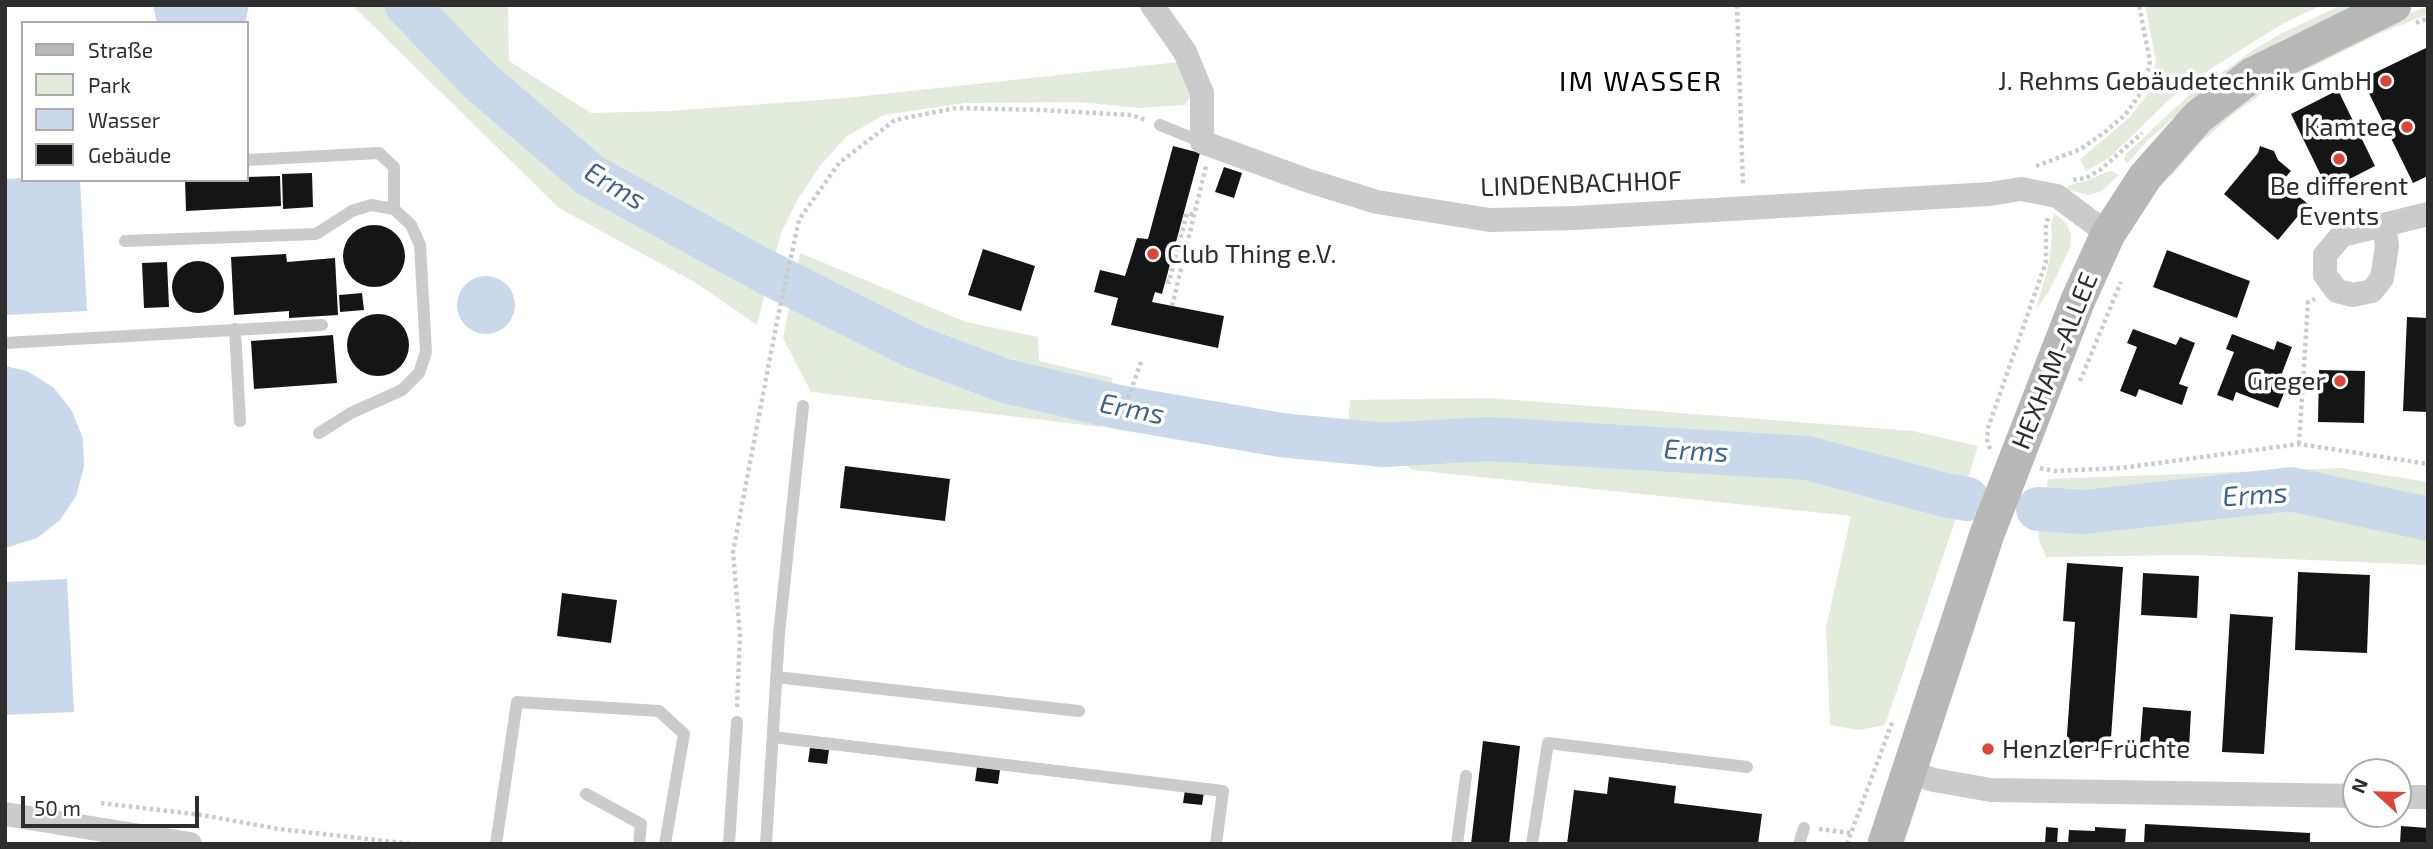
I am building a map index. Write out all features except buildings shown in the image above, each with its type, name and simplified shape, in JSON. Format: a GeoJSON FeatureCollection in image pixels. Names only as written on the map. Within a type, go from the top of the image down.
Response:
{"type":"FeatureCollection","features":[{"type":"Feature","properties":{"kind":"main road","name":"HEXHAM-ALLEE"},"geometry":{"type":"LineString","coordinates":[[1874,840],[1909,772],[1987,534],[2068,323],[2108,234],[2145,177],[2198,117],[2252,75],[2399,17]]}},
{"type":"Feature","properties":{"kind":"street"},"geometry":{"type":"LineString","coordinates":[[1152,5],[1185,52],[1202,93],[1207,143]]}},
{"type":"Feature","properties":{"kind":"street","name":"LINDENBACHHOF"},"geometry":{"type":"LineString","coordinates":[[1207,143],[1306,180],[1377,202],[1490,220],[1576,218],[1990,194],[2021,189],[2057,196],[2108,234]]}},
{"type":"Feature","properties":{"kind":"street"},"geometry":{"type":"LineString","coordinates":[[2384,225],[2387,246],[2382,278],[2372,290],[2353,295],[2337,291],[2325,275],[2325,255],[2342,235],[2428,214]]}},
{"type":"Feature","properties":{"kind":"street"},"geometry":{"type":"LineString","coordinates":[[1909,772],[1934,780],[1991,790],[2342,796]]}},
{"type":"Feature","properties":{"kind":"street"},"geometry":{"type":"LineString","coordinates":[[12,819],[190,844]]}},
{"type":"Feature","properties":{"kind":"lane"},"geometry":{"type":"LineString","coordinates":[[1160,125],[1207,143]]}},
{"type":"Feature","properties":{"kind":"lane"},"geometry":{"type":"LineString","coordinates":[[248,160],[379,153],[394,167],[394,209]]}},
{"type":"Feature","properties":{"kind":"lane"},"geometry":{"type":"LineString","coordinates":[[125,241],[316,234],[352,211],[371,205],[394,209],[411,225],[420,245],[426,352],[419,373],[402,390],[351,413],[318,433]]}},
{"type":"Feature","properties":{"kind":"lane"},"geometry":{"type":"LineString","coordinates":[[5,343],[323,325]]}},
{"type":"Feature","properties":{"kind":"lane"},"geometry":{"type":"LineString","coordinates":[[235,329],[240,421]]}},
{"type":"Feature","properties":{"kind":"lane"},"geometry":{"type":"LineString","coordinates":[[766,844],[776,677],[803,406]]}},
{"type":"Feature","properties":{"kind":"lane"},"geometry":{"type":"LineString","coordinates":[[776,677],[1079,711]]}},
{"type":"Feature","properties":{"kind":"lane"},"geometry":{"type":"LineString","coordinates":[[496,844],[517,702],[659,712],[684,734],[665,844]]}},
{"type":"Feature","properties":{"kind":"lane"},"geometry":{"type":"LineString","coordinates":[[729,844],[737,722]]}},
{"type":"Feature","properties":{"kind":"lane"},"geometry":{"type":"LineString","coordinates":[[773,737],[1223,791],[1216,844]]}},
{"type":"Feature","properties":{"kind":"lane"},"geometry":{"type":"LineString","coordinates":[[1532,844],[1548,743],[1747,767]]}},
{"type":"Feature","properties":{"kind":"lane"},"geometry":{"type":"LineString","coordinates":[[1457,844],[1466,776]]}},
{"type":"Feature","properties":{"kind":"lane"},"geometry":{"type":"LineString","coordinates":[[586,794],[641,824],[639,844]]}},
{"type":"Feature","properties":{"kind":"lane"},"geometry":{"type":"LineString","coordinates":[[1799,844],[1804,828]]}},
{"type":"Feature","properties":{"kind":"path"},"geometry":{"type":"LineString","coordinates":[[1737,5],[1744,208]]}},
{"type":"Feature","properties":{"kind":"path"},"geometry":{"type":"LineString","coordinates":[[2021,189],[2024,177],[2031,168],[2081,149],[2105,132],[2125,115],[2145,87],[2150,61],[2139,5]]}},
{"type":"Feature","properties":{"kind":"path"},"geometry":{"type":"LineString","coordinates":[[2399,17],[2428,18]]}},
{"type":"Feature","properties":{"kind":"path"},"geometry":{"type":"LineString","coordinates":[[737,722],[740,635],[733,552],[799,220],[839,163],[895,120],[956,108],[1131,115],[1160,125]]}},
{"type":"Feature","properties":{"kind":"path"},"geometry":{"type":"LineString","coordinates":[[1172,306],[1195,215],[1207,143]]}},
{"type":"Feature","properties":{"kind":"path"},"geometry":{"type":"LineString","coordinates":[[1166,281],[1170,282],[1187,213],[1195,215]]}},
{"type":"Feature","properties":{"kind":"path"},"geometry":{"type":"LineString","coordinates":[[2076,392],[2122,279]]}},
{"type":"Feature","properties":{"kind":"path"},"geometry":{"type":"LineString","coordinates":[[2299,444],[2308,302],[2337,291]]}},
{"type":"Feature","properties":{"kind":"path"},"geometry":{"type":"LineString","coordinates":[[1121,418],[1141,362]]}},
{"type":"Feature","properties":{"kind":"path"},"geometry":{"type":"LineString","coordinates":[[2045,469],[2054,471],[2121,468],[2299,444],[2428,464]]}},
{"type":"Feature","properties":{"kind":"path"},"geometry":{"type":"LineString","coordinates":[[2039,480],[2050,456]]}},
{"type":"Feature","properties":{"kind":"path"},"geometry":{"type":"LineString","coordinates":[[97,802],[202,815],[279,829],[412,844]]}},
{"type":"Feature","properties":{"kind":"path"},"geometry":{"type":"LineString","coordinates":[[1804,828],[1851,833],[1874,840]]}},
{"type":"Feature","properties":{"kind":"green space"},"geometry":{"type":"Polygon","coordinates":[[[352,5],[508,5],[509,61],[591,113],[669,111],[846,98],[1179,62],[1195,91],[1185,105],[1139,108],[1079,102],[965,103],[884,115],[847,136],[819,167],[798,199],[781,233],[757,325],[696,283],[559,208],[352,5]]]}},
{"type":"Feature","properties":{"kind":"green space"},"geometry":{"type":"Polygon","coordinates":[[[2145,5],[2322,5],[2284,23],[2215,66],[2172,97],[2109,158],[2086,171],[2080,159],[2129,118],[2151,90],[2156,61],[2145,5]]]}},
{"type":"Feature","properties":{"kind":"green space"},"geometry":{"type":"Polygon","coordinates":[[[2342,5],[2360,5],[2284,39],[2258,54],[2191,102],[2146,142],[2127,164],[2124,159],[2126,154],[2186,98],[2255,49],[2342,5]]]}},
{"type":"Feature","properties":{"kind":"green space"},"geometry":{"type":"Polygon","coordinates":[[[2428,6],[2428,14],[2381,33],[2271,87],[2232,115],[2200,143],[2173,174],[2164,175],[2197,137],[2267,81],[2379,26],[2428,6]]]}},
{"type":"Feature","properties":{"kind":"green space"},"geometry":{"type":"Polygon","coordinates":[[[2112,171],[2119,175],[2102,191],[2089,195],[2064,189],[2072,184],[2112,171]]]}},
{"type":"Feature","properties":{"kind":"green space"},"geometry":{"type":"Polygon","coordinates":[[[2054,213],[2067,224],[2071,235],[2070,248],[2050,289],[2036,310],[2049,263],[2054,213]]]}},
{"type":"Feature","properties":{"kind":"green space"},"geometry":{"type":"Polygon","coordinates":[[[800,253],[966,322],[1038,337],[1039,361],[1113,378],[1101,427],[811,392],[783,338],[800,253]]]}},
{"type":"Feature","properties":{"kind":"green space"},"geometry":{"type":"Polygon","coordinates":[[[1489,398],[1913,431],[1978,446],[1885,725],[1859,730],[1830,725],[1826,628],[1851,516],[1413,470],[1348,425],[1350,400],[1489,398]]]}},
{"type":"Feature","properties":{"kind":"green space"},"geometry":{"type":"Polygon","coordinates":[[[2340,468],[2428,482],[2428,565],[2192,555],[2046,557],[2038,538],[2048,479],[2340,468]]]}},
{"type":"Feature","properties":{"kind":"water"},"geometry":{"type":"Polygon","coordinates":[[[153,5],[249,5],[245,21],[157,21],[153,5]]]}},
{"type":"Feature","properties":{"kind":"water"},"geometry":{"type":"Polygon","coordinates":[[[21,178],[21,182],[80,182],[87,311],[5,315],[5,179],[21,178]]]}},
{"type":"Feature","properties":{"kind":"water"},"geometry":{"type":"Polygon","coordinates":[[[486,276],[497,278],[510,289],[515,305],[513,316],[502,329],[486,334],[475,332],[462,321],[457,305],[459,294],[470,281],[486,276]]]}},
{"type":"Feature","properties":{"kind":"water"},"geometry":{"type":"Polygon","coordinates":[[[5,366],[27,371],[54,388],[72,411],[83,439],[84,467],[76,496],[60,520],[37,538],[5,548],[5,366]]]}},
{"type":"Feature","properties":{"kind":"water"},"geometry":{"type":"Polygon","coordinates":[[[67,579],[74,712],[5,715],[5,582],[67,579]]]}},
{"type":"Feature","properties":{"kind":"waterway","name":"Erms"},"geometry":{"type":"LineString","coordinates":[[407,5],[478,79],[591,176],[760,269],[915,347],[1005,381],[1118,407],[1281,435],[1383,445],[1488,439],[1807,458],[1967,499]]}},
{"type":"Feature","properties":{"kind":"waterway"},"geometry":{"type":"LineString","coordinates":[[424,21],[425,5]]}},
{"type":"Feature","properties":{"kind":"waterway","name":"Erms"},"geometry":{"type":"LineString","coordinates":[[2038,509],[2084,512],[2291,489],[2428,519]]}},
{"type":"Feature","properties":{"kind":"place","name":"J. Rehms Gebäudetechnik GmbH"},"geometry":{"type":"Point","coordinates":[2386,81]}},
{"type":"Feature","properties":{"kind":"place","name":"Kamtec"},"geometry":{"type":"Point","coordinates":[2407,127]}},
{"type":"Feature","properties":{"kind":"place","name":"Be different Events"},"geometry":{"type":"Point","coordinates":[2339,159]}},
{"type":"Feature","properties":{"kind":"place","name":"Club Thing e.V."},"geometry":{"type":"Point","coordinates":[1153,254]}},
{"type":"Feature","properties":{"kind":"place","name":"Greger"},"geometry":{"type":"Point","coordinates":[2340,381]}},
{"type":"Feature","properties":{"kind":"place","name":"Henzler Früchte"},"geometry":{"type":"Point","coordinates":[1988,749]}},
{"type":"Feature","properties":{"kind":"district","name":"IM WASSER"},"geometry":{"type":"Point","coordinates":[1641,82]}}]}
